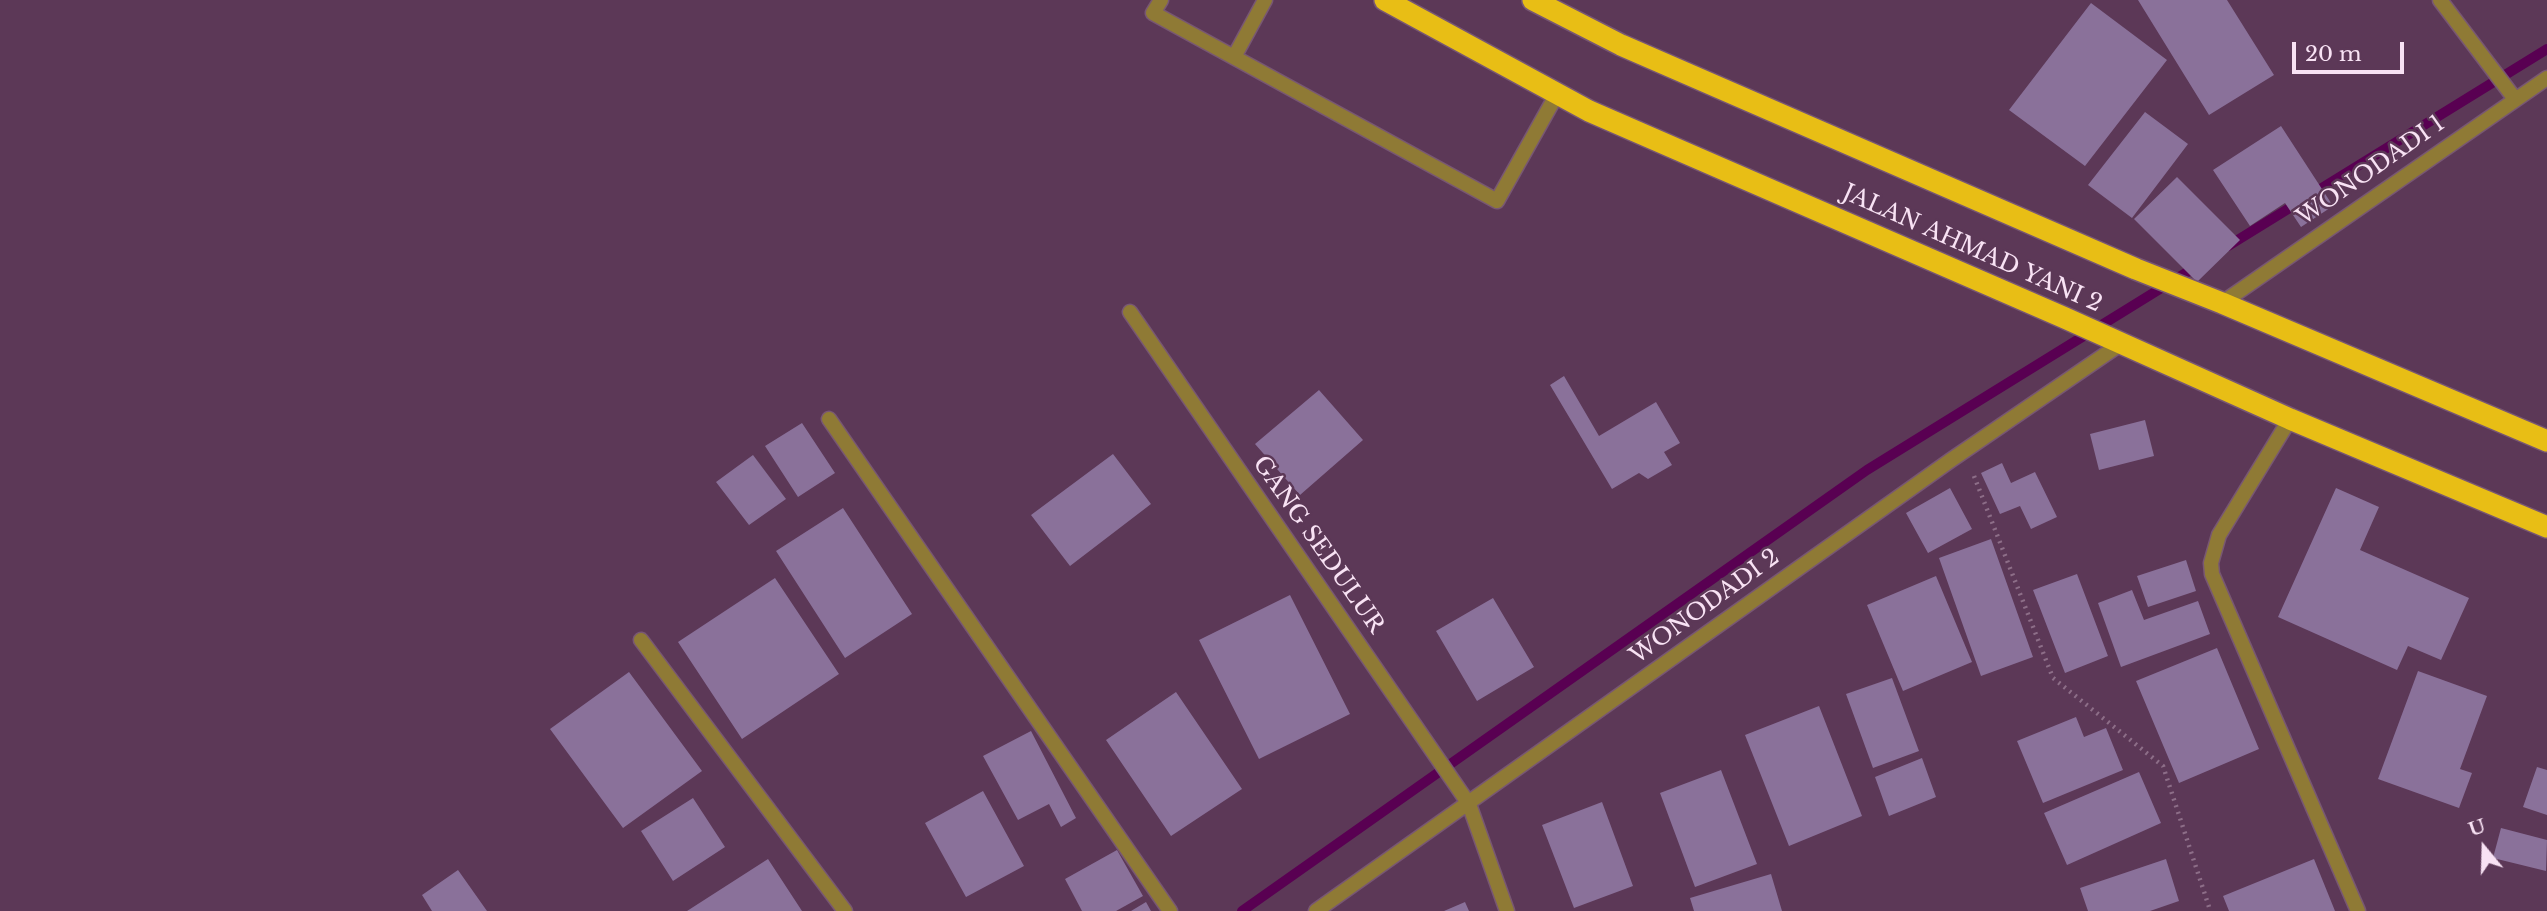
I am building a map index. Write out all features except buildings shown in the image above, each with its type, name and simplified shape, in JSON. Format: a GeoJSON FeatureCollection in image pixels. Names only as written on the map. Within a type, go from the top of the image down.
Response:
{"type":"FeatureCollection","features":[{"type":"Feature","properties":{"kind":"highway","name":"JALAN AHMAD YANI 2"},"geometry":{"type":"LineString","coordinates":[[1385,0],[1589,111],[2290,419],[2547,527]]}},
{"type":"Feature","properties":{"kind":"highway","name":"JALAN AHMAD YANI 2"},"geometry":{"type":"LineString","coordinates":[[1533,0],[1621,46],[2136,269],[2547,441]]}},
{"type":"Feature","properties":{"kind":"street"},"geometry":{"type":"LineString","coordinates":[[1161,0],[1153,13],[1497,201],[1557,94]]}},
{"type":"Feature","properties":{"kind":"street"},"geometry":{"type":"LineString","coordinates":[[1234,57],[1265,0]]}},
{"type":"Feature","properties":{"kind":"street"},"geometry":{"type":"LineString","coordinates":[[2440,0],[2515,99]]}},
{"type":"Feature","properties":{"kind":"street","name":"WONODADI 1"},"geometry":{"type":"LineString","coordinates":[[2222,303],[2547,78]]}},
{"type":"Feature","properties":{"kind":"street","name":"GANG SEDULUR"},"geometry":{"type":"LineString","coordinates":[[1130,312],[1469,804],[1507,911]]}},
{"type":"Feature","properties":{"kind":"street","name":"WONODADI 2"},"geometry":{"type":"LineString","coordinates":[[1316,911],[2117,341]]}},
{"type":"Feature","properties":{"kind":"street"},"geometry":{"type":"LineString","coordinates":[[829,419],[1170,911]]}},
{"type":"Feature","properties":{"kind":"street"},"geometry":{"type":"LineString","coordinates":[[2290,419],[2219,535],[2211,562],[2212,574],[2358,911]]}},
{"type":"Feature","properties":{"kind":"street"},"geometry":{"type":"LineString","coordinates":[[641,640],[845,911]]}},
{"type":"Feature","properties":{"kind":"path"},"geometry":{"type":"LineString","coordinates":[[1964,451],[2053,678],[2163,766],[2210,910]]}},
{"type":"Feature","properties":{"kind":"waterway"},"geometry":{"type":"LineString","coordinates":[[2228,246],[2547,49]]}},
{"type":"Feature","properties":{"kind":"waterway"},"geometry":{"type":"LineString","coordinates":[[1242,911],[1867,470],[2197,266]]}}]}
